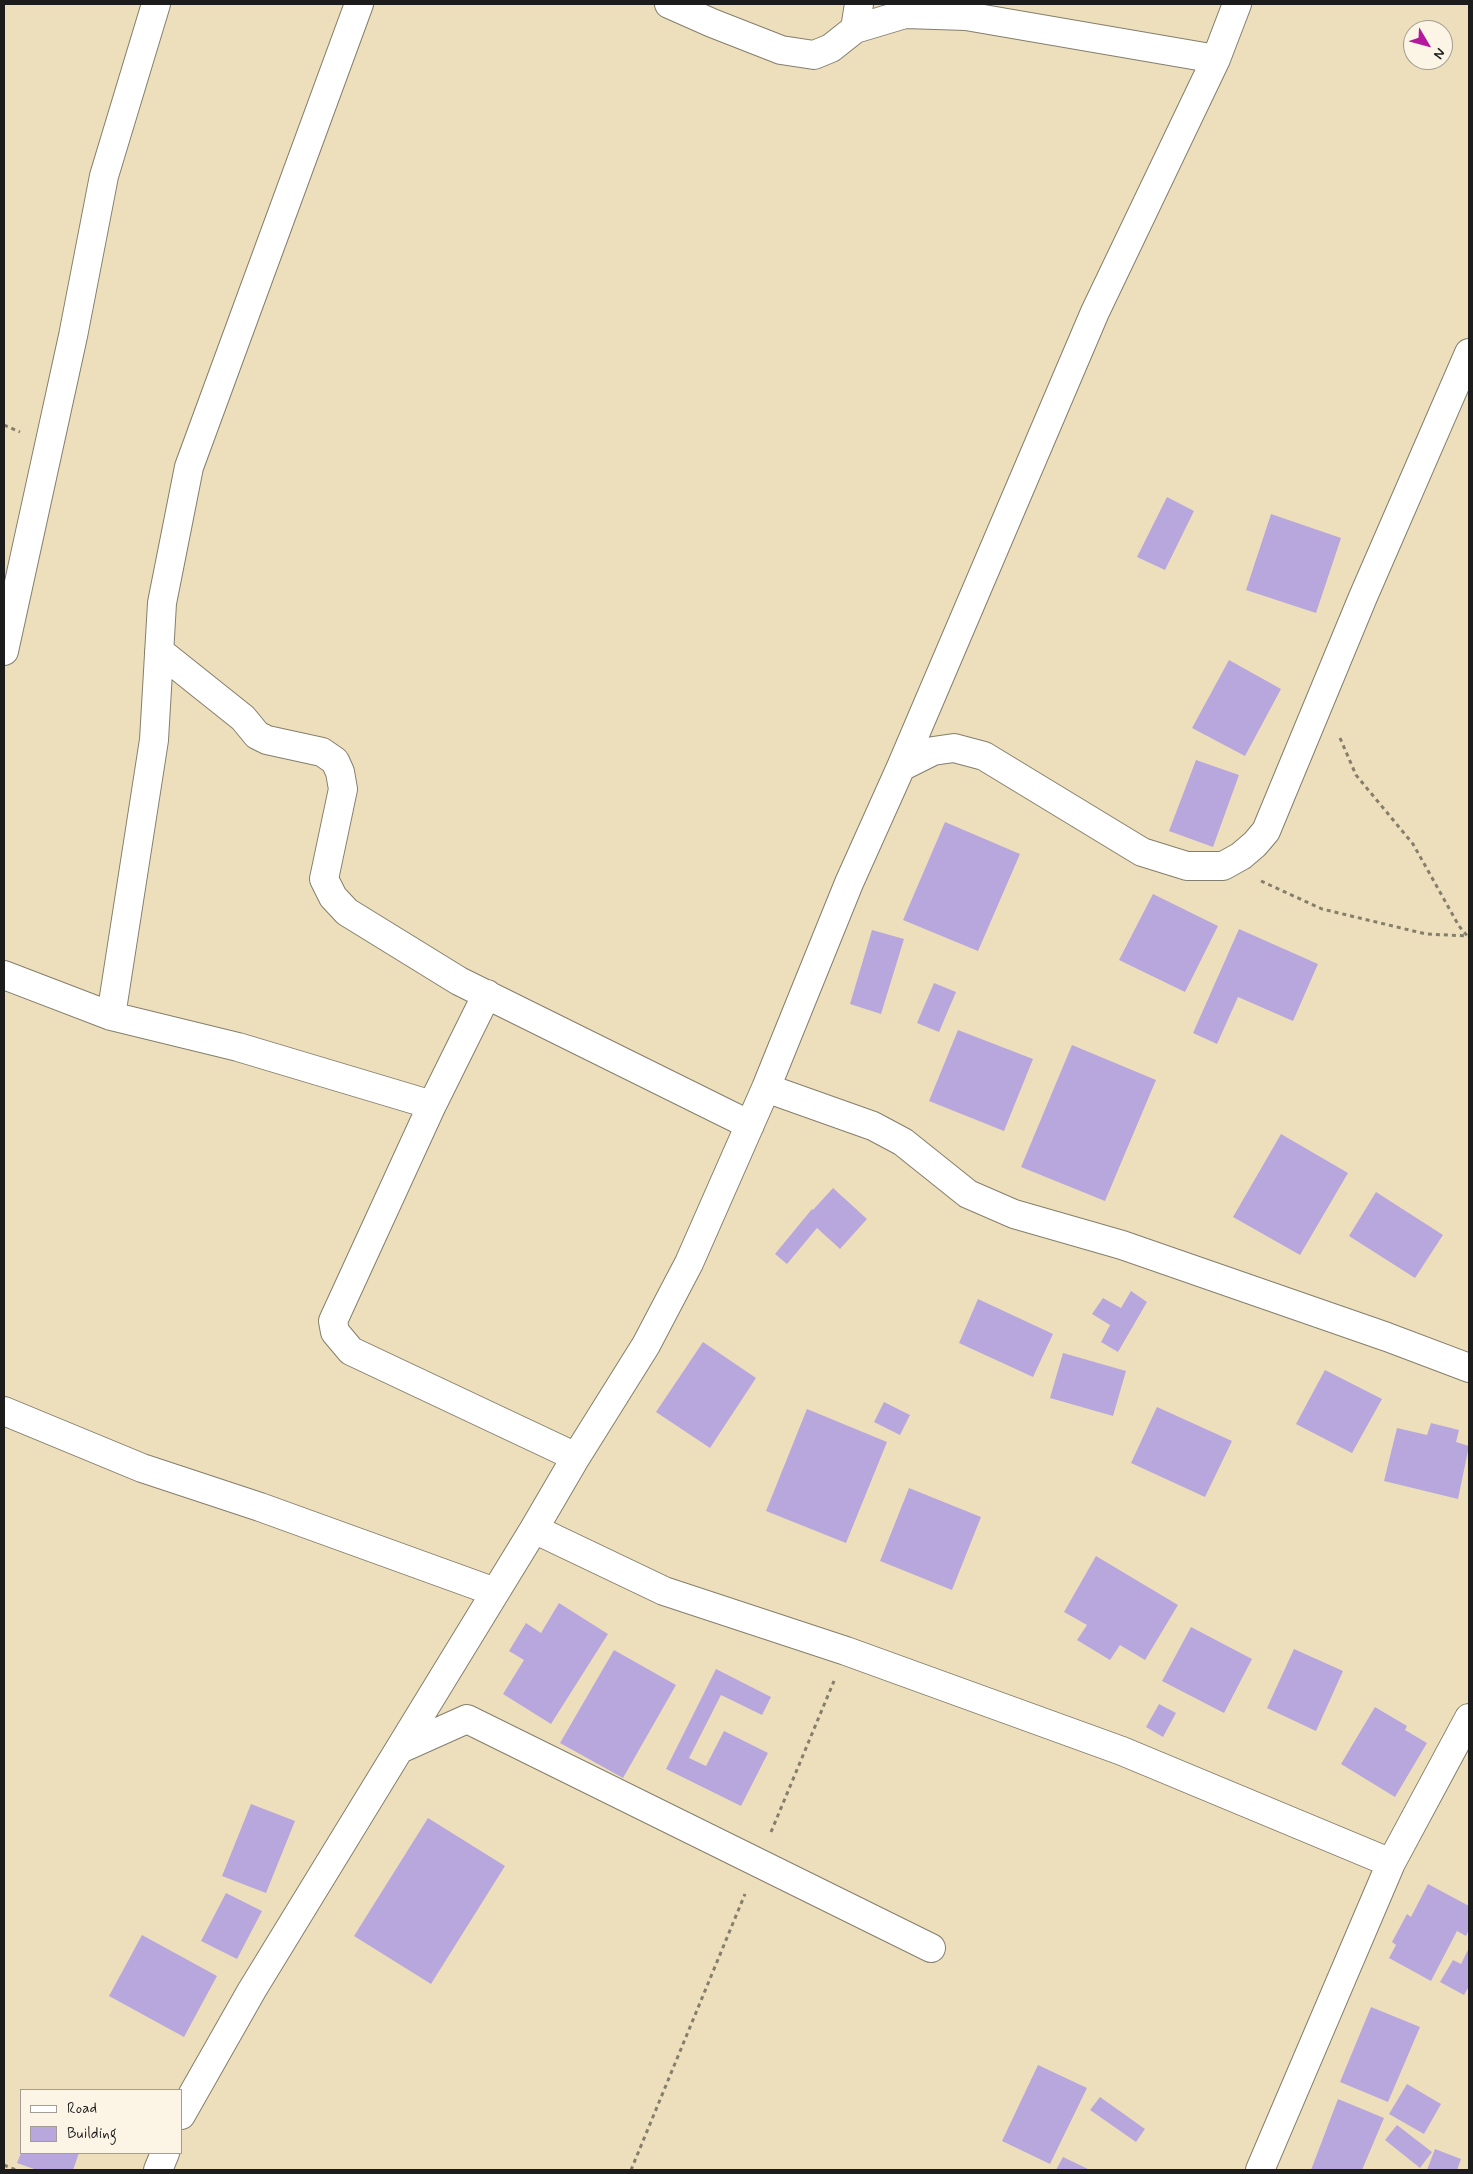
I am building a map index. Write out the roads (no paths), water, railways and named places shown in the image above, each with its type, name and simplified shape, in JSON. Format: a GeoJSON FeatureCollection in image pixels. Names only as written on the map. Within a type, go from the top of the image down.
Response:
{"type":"FeatureCollection","features":[{"type":"Feature","properties":{"kind":"street"},"geometry":{"type":"LineString","coordinates":[[4,651],[73,336],[104,176],[156,4]]}},
{"type":"Feature","properties":{"kind":"street"},"geometry":{"type":"LineString","coordinates":[[111,1016],[154,740],[162,603],[189,466],[359,4]]}},
{"type":"Feature","properties":{"kind":"street"},"geometry":{"type":"LineString","coordinates":[[669,4],[712,24],[781,50],[814,55],[831,48],[857,16],[905,14],[966,16],[1216,59]]}},
{"type":"Feature","properties":{"kind":"street"},"geometry":{"type":"LineString","coordinates":[[182,2113],[252,1990],[646,1345],[690,1263],[766,1088],[848,883],[901,766],[1096,312],[1216,59],[1237,4]]}},
{"type":"Feature","properties":{"kind":"street"},"geometry":{"type":"LineString","coordinates":[[901,766],[934,751],[954,748],[984,756],[1142,852],[1187,866],[1223,866],[1241,856],[1255,844],[1266,830],[1469,353]]}},
{"type":"Feature","properties":{"kind":"street"},"geometry":{"type":"LineString","coordinates":[[159,651],[243,718],[257,735],[267,740],[322,752],[334,761],[340,772],[343,789],[324,879],[333,897],[347,912],[459,981],[750,1125]]}},
{"type":"Feature","properties":{"kind":"street"},"geometry":{"type":"LineString","coordinates":[[4,975],[111,1016],[238,1047],[432,1105]]}},
{"type":"Feature","properties":{"kind":"street"},"geometry":{"type":"LineString","coordinates":[[487,994],[432,1105],[332,1321],[335,1332],[351,1351],[576,1457]]}},
{"type":"Feature","properties":{"kind":"street"},"geometry":{"type":"LineString","coordinates":[[766,1088],[873,1126],[904,1142],[968,1194],[1014,1214],[1122,1245],[1387,1337],[1469,1368]]}},
{"type":"Feature","properties":{"kind":"street"},"geometry":{"type":"LineString","coordinates":[[4,1411],[142,1468],[260,1507],[495,1592]]}},
{"type":"Feature","properties":{"kind":"street"},"geometry":{"type":"LineString","coordinates":[[534,1529],[664,1591],[846,1651],[1122,1751],[1391,1863]]}},
{"type":"Feature","properties":{"kind":"street"},"geometry":{"type":"LineString","coordinates":[[1260,2170],[1391,1863],[1469,1718]]}},
{"type":"Feature","properties":{"kind":"street"},"geometry":{"type":"LineString","coordinates":[[400,1749],[466,1719],[931,1948]]}},
{"type":"Feature","properties":{"kind":"street"},"geometry":{"type":"LineString","coordinates":[[158,2170],[165,2154]]}}]}
